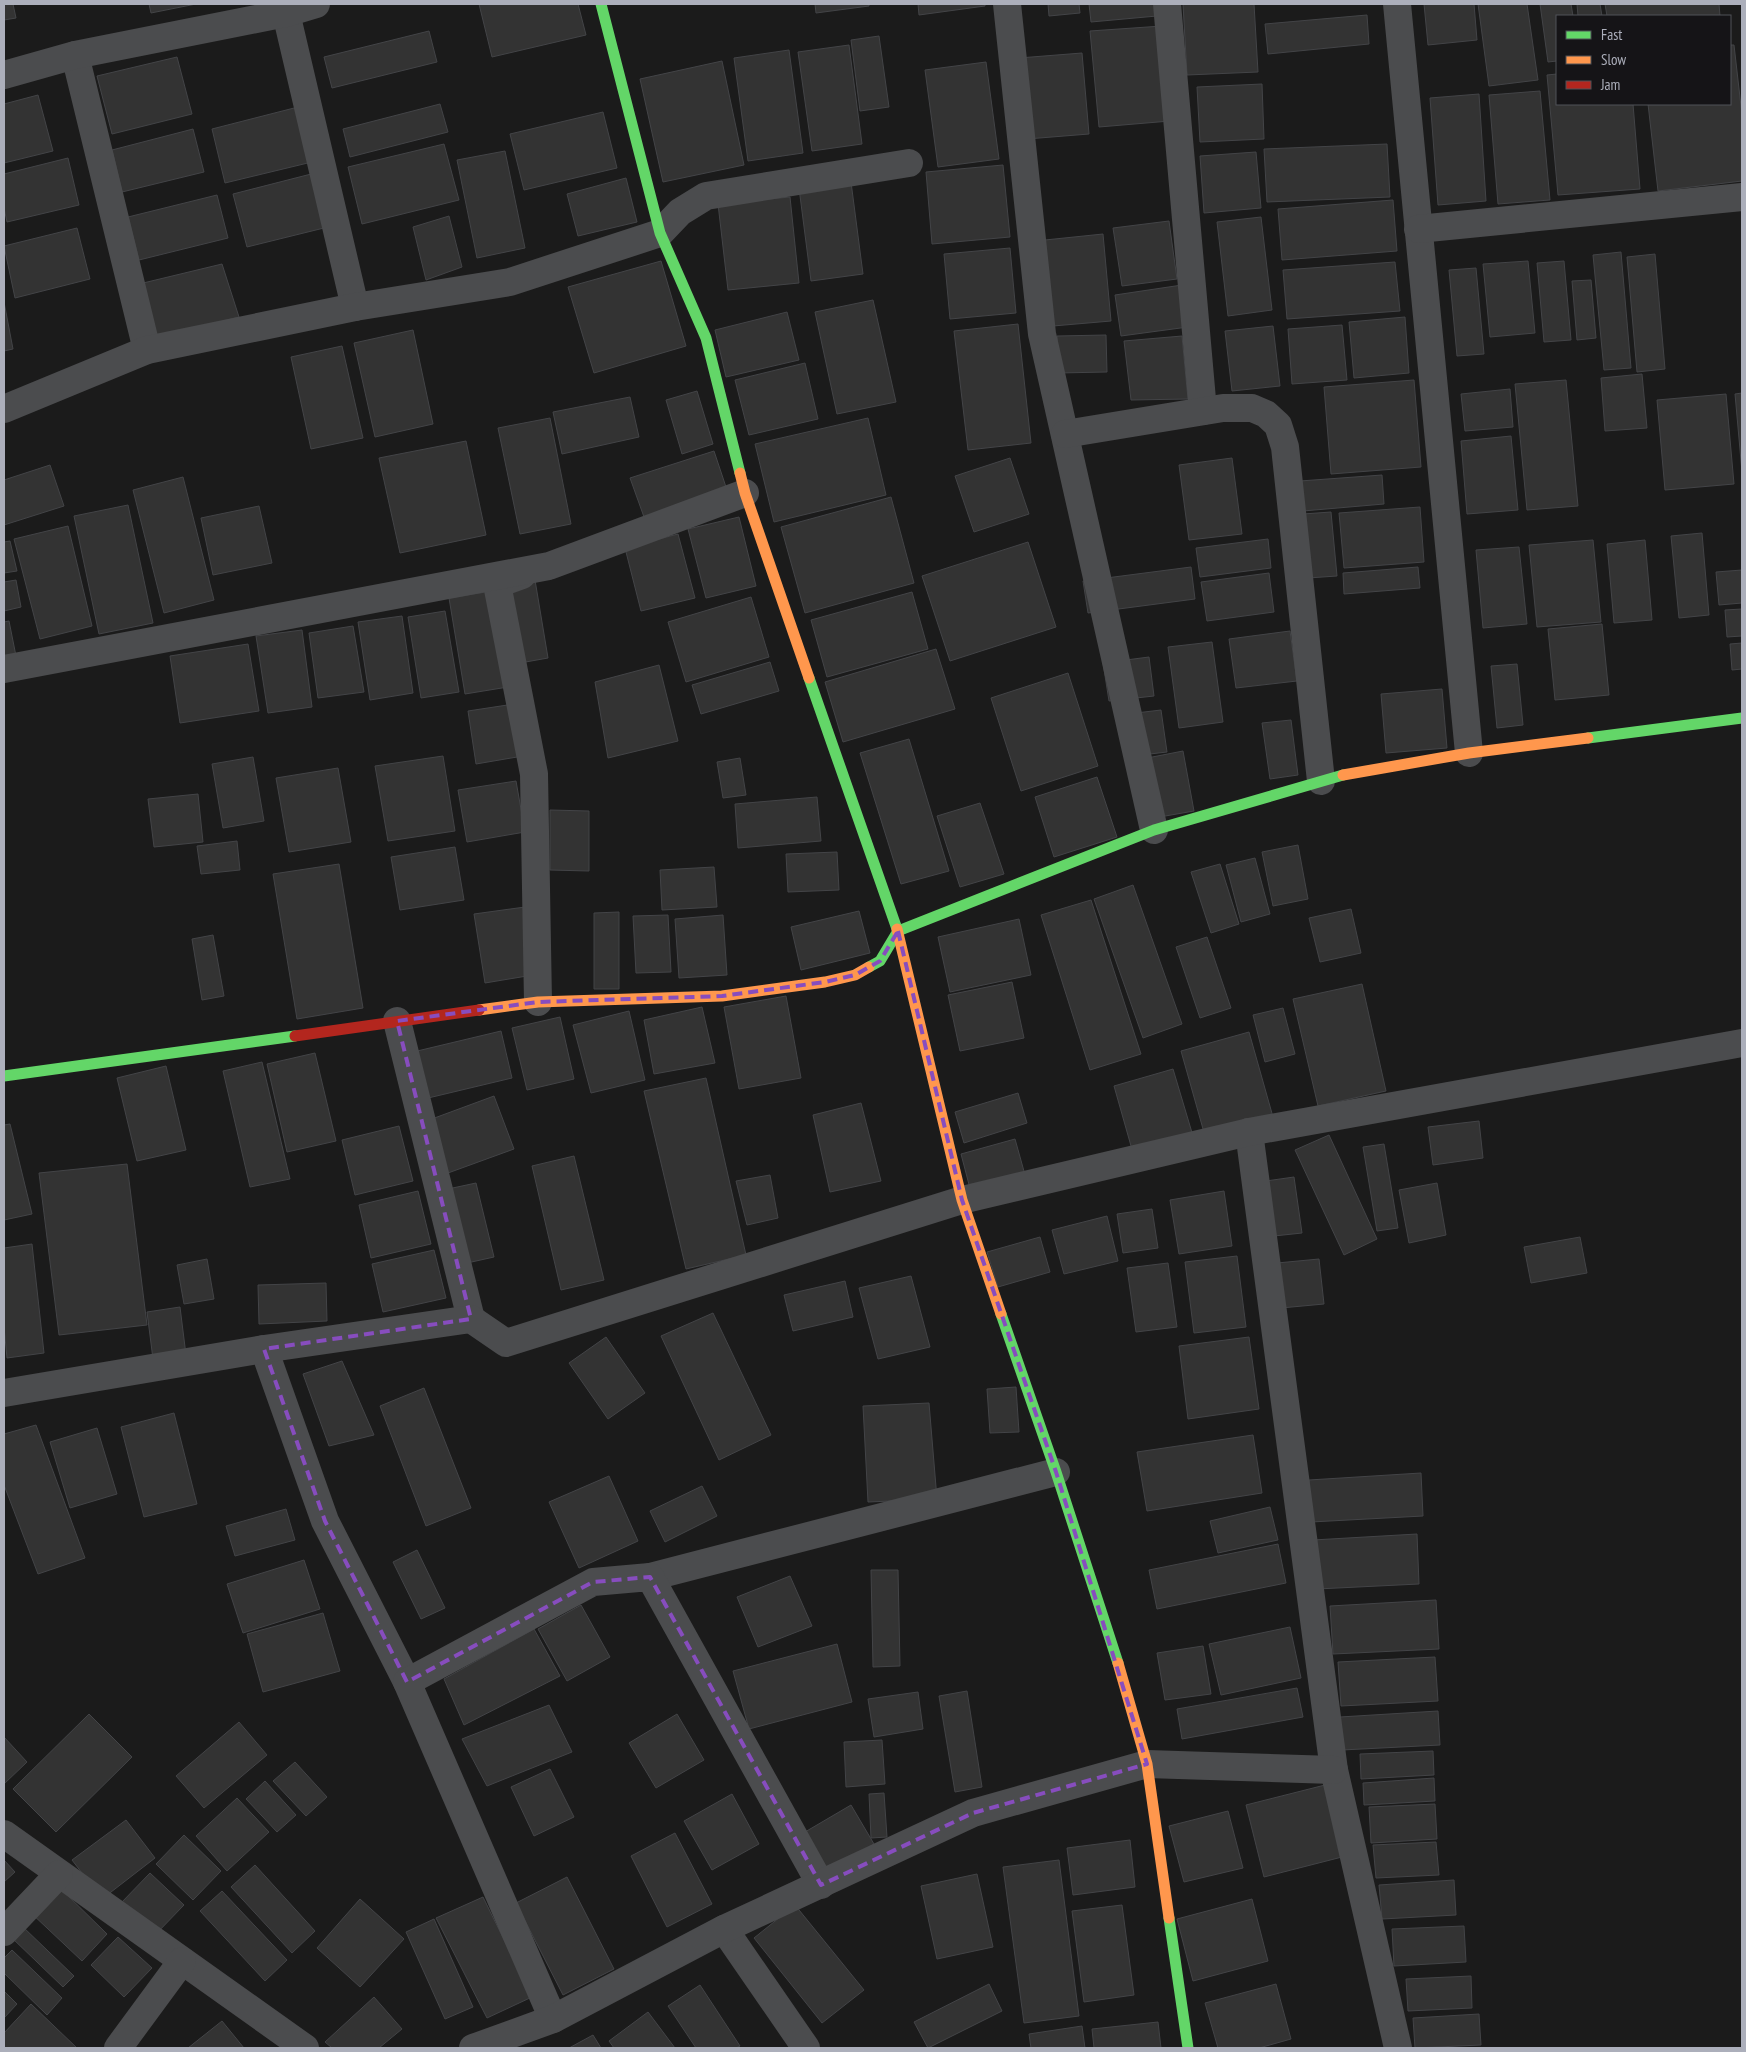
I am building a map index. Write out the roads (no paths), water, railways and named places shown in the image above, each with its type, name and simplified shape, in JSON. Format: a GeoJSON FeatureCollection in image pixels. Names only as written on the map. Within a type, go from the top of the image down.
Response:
{"type":"FeatureCollection","features":[{"type":"Feature","properties":{"kind":"street"},"geometry":{"type":"LineString","coordinates":[[4,75],[75,55],[286,13],[316,4]]}},
{"type":"Feature","properties":{"kind":"street"},"geometry":{"type":"LineString","coordinates":[[600,4],[660,233],[706,338],[745,493],[898,931],[962,1200],[1056,1472],[1116,1658],[1147,1764],[1188,2048]]}},
{"type":"Feature","properties":{"kind":"street"},"geometry":{"type":"LineString","coordinates":[[1007,4],[1042,334],[1154,830]]}},
{"type":"Feature","properties":{"kind":"street"},"geometry":{"type":"LineString","coordinates":[[1167,4],[1203,411]]}},
{"type":"Feature","properties":{"kind":"street"},"geometry":{"type":"LineString","coordinates":[[1397,4],[1469,754]]}},
{"type":"Feature","properties":{"kind":"street"},"geometry":{"type":"LineString","coordinates":[[286,13],[356,307]]}},
{"type":"Feature","properties":{"kind":"street"},"geometry":{"type":"LineString","coordinates":[[75,55],[147,350]]}},
{"type":"Feature","properties":{"kind":"street"},"geometry":{"type":"LineString","coordinates":[[4,409],[147,350],[356,307],[510,282],[660,233],[680,212],[706,196],[909,163]]}},
{"type":"Feature","properties":{"kind":"street"},"geometry":{"type":"LineString","coordinates":[[1418,229],[1742,197]]}},
{"type":"Feature","properties":{"kind":"street"},"geometry":{"type":"LineString","coordinates":[[1065,434],[1223,408],[1252,408],[1266,414],[1278,425],[1284,447],[1321,782]]}},
{"type":"Feature","properties":{"kind":"street"},"geometry":{"type":"LineString","coordinates":[[538,1002],[534,774],[497,584],[745,493]]}},
{"type":"Feature","properties":{"kind":"street"},"geometry":{"type":"LineString","coordinates":[[4,669],[548,566]]}},
{"type":"Feature","properties":{"kind":"street"},"geometry":{"type":"LineString","coordinates":[[4,1076],[538,1002],[722,996],[855,976],[880,961],[898,931],[1154,830],[1345,775],[1469,754],[1742,718]]}},
{"type":"Feature","properties":{"kind":"street"},"geometry":{"type":"LineString","coordinates":[[397,1021],[471,1319],[506,1343],[962,1200],[1249,1132],[1742,1043]]}},
{"type":"Feature","properties":{"kind":"street"},"geometry":{"type":"LineString","coordinates":[[1249,1132],[1334,1770],[1398,2048]]}},
{"type":"Feature","properties":{"kind":"street"},"geometry":{"type":"LineString","coordinates":[[4,1393],[264,1349],[471,1319]]}},
{"type":"Feature","properties":{"kind":"street"},"geometry":{"type":"LineString","coordinates":[[264,1349],[325,1521],[407,1682],[553,2019]]}},
{"type":"Feature","properties":{"kind":"street"},"geometry":{"type":"LineString","coordinates":[[407,1682],[593,1582],[650,1577],[1056,1472]]}},
{"type":"Feature","properties":{"kind":"street"},"geometry":{"type":"LineString","coordinates":[[650,1577],[821,1885]]}},
{"type":"Feature","properties":{"kind":"street"},"geometry":{"type":"LineString","coordinates":[[473,2048],[553,2019],[724,1929],[972,1813],[1147,1764],[1334,1770]]}},
{"type":"Feature","properties":{"kind":"street"},"geometry":{"type":"LineString","coordinates":[[4,1834],[305,2048]]}},
{"type":"Feature","properties":{"kind":"street"},"geometry":{"type":"LineString","coordinates":[[4,1932],[59,1874]]}},
{"type":"Feature","properties":{"kind":"street"},"geometry":{"type":"LineString","coordinates":[[724,1929],[806,2048]]}},
{"type":"Feature","properties":{"kind":"street"},"geometry":{"type":"LineString","coordinates":[[118,2048],[182,1961]]}}]}
